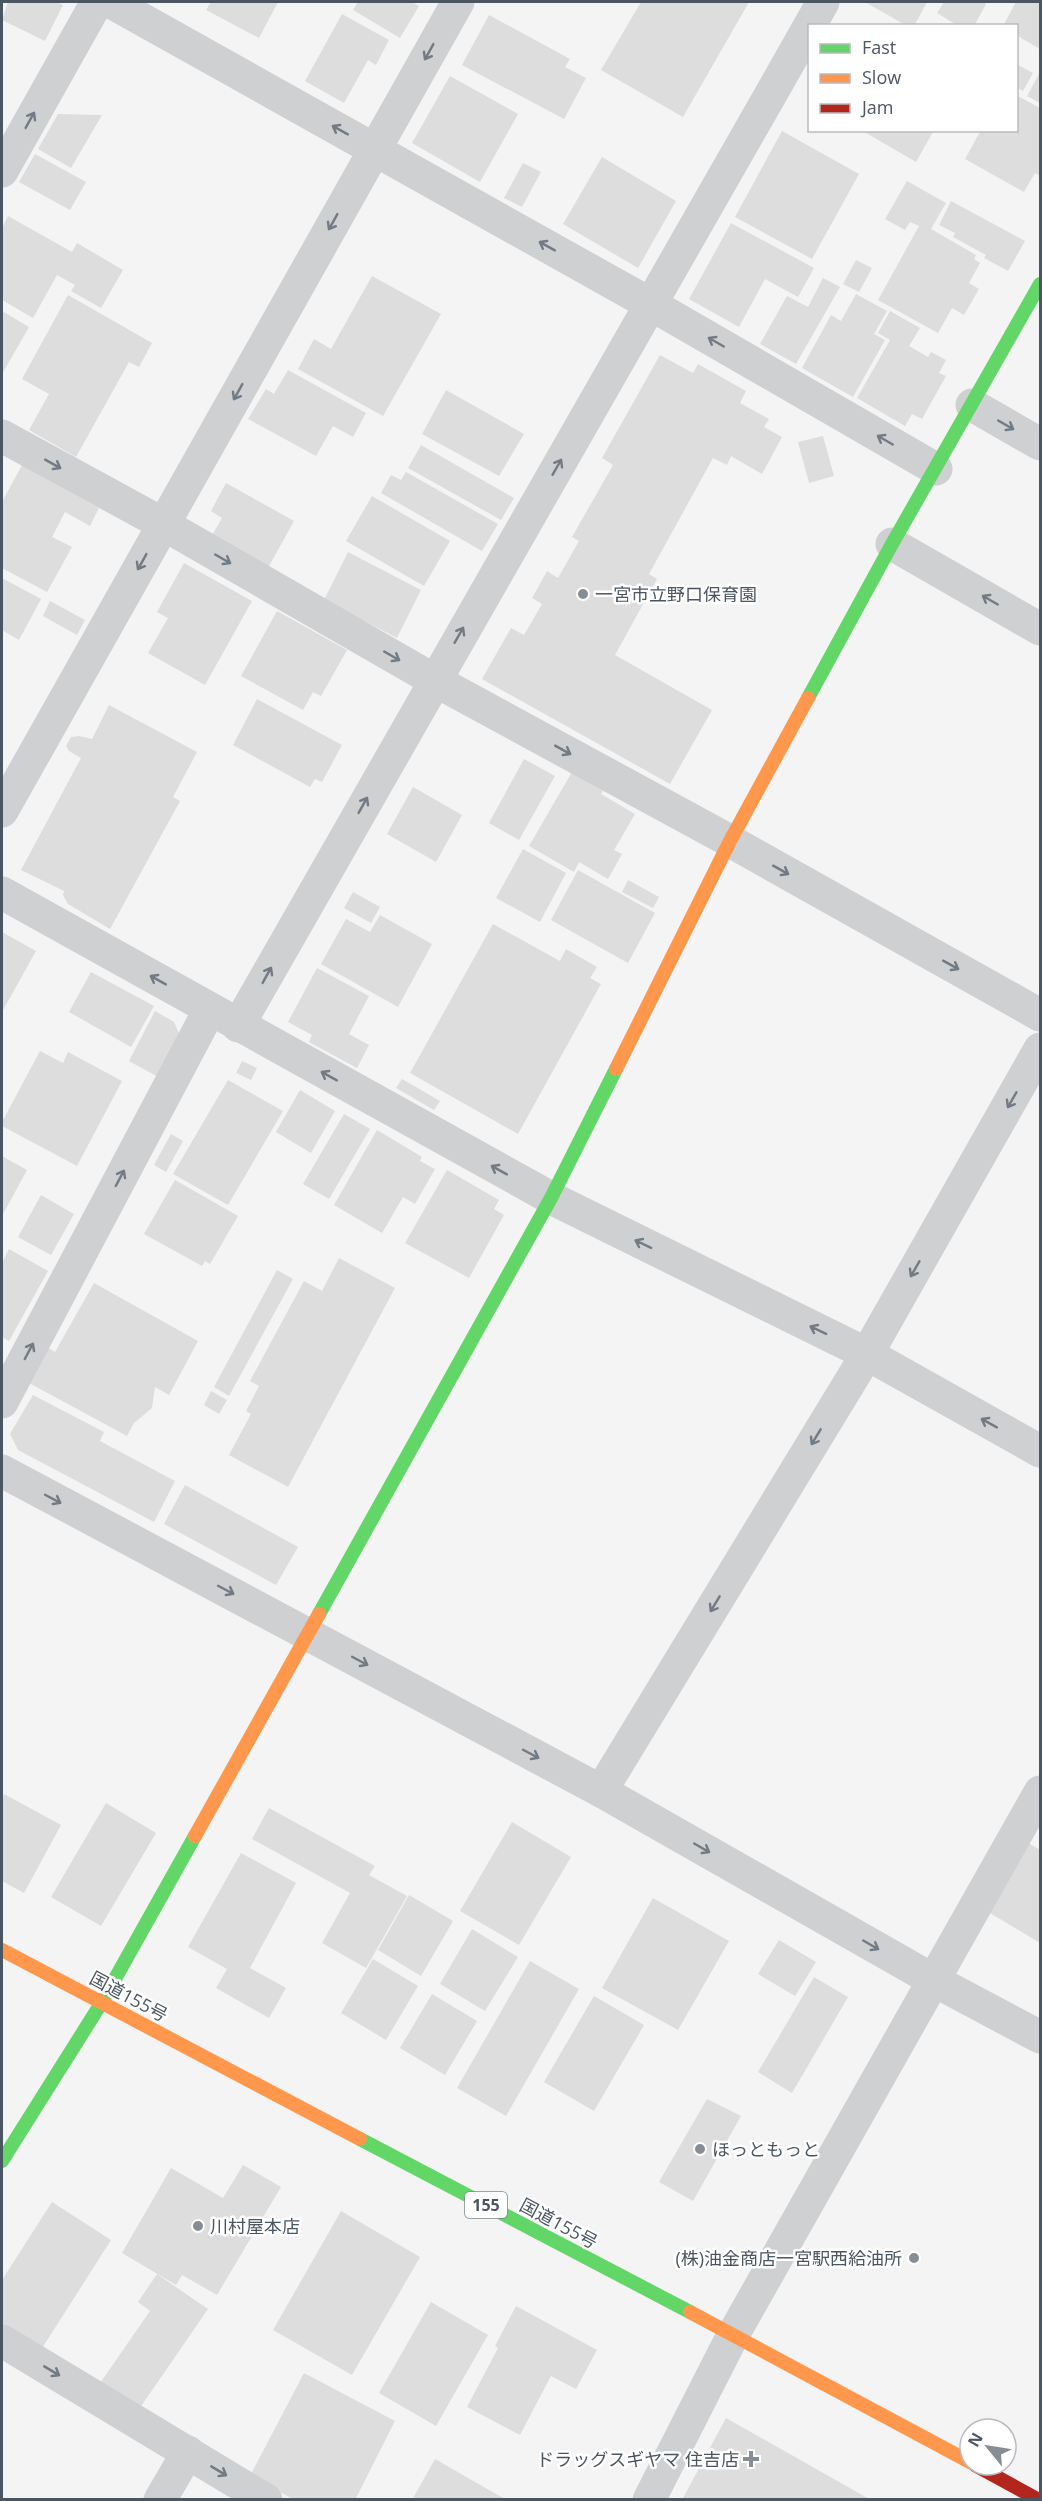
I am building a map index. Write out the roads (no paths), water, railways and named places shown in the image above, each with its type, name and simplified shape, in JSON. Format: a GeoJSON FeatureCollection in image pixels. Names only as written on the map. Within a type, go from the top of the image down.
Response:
{"type":"FeatureCollection","features":[{"type":"Feature","properties":{"kind":"main road"},"geometry":{"type":"LineString","coordinates":[[2,2161],[102,2002],[551,1198],[730,841],[892,544],[1041,284]]}},
{"type":"Feature","properties":{"kind":"main road","name":"国道155号"},"geometry":{"type":"LineString","coordinates":[[2,1950],[958,2456]]}},
{"type":"Feature","properties":{"kind":"main road"},"geometry":{"type":"LineString","coordinates":[[998,2477],[1039,2499]]}},
{"type":"Feature","properties":{"kind":"street"},"geometry":{"type":"LineString","coordinates":[[2,171],[97,2]]}},
{"type":"Feature","properties":{"kind":"street"},"geometry":{"type":"LineString","coordinates":[[111,2],[652,305],[936,469]]}},
{"type":"Feature","properties":{"kind":"street"},"geometry":{"type":"LineString","coordinates":[[2,811],[458,2]]}},
{"type":"Feature","properties":{"kind":"street"},"geometry":{"type":"LineString","coordinates":[[811,24],[823,2]]}},
{"type":"Feature","properties":{"kind":"street"},"geometry":{"type":"LineString","coordinates":[[238,1026],[808,29]]}},
{"type":"Feature","properties":{"kind":"street"},"geometry":{"type":"LineString","coordinates":[[972,405],[1041,444]]}},
{"type":"Feature","properties":{"kind":"street"},"geometry":{"type":"LineString","coordinates":[[2,436],[163,524],[434,680],[730,841],[1041,1015]]}},
{"type":"Feature","properties":{"kind":"street"},"geometry":{"type":"LineString","coordinates":[[892,544],[1041,629]]}},
{"type":"Feature","properties":{"kind":"street"},"geometry":{"type":"LineString","coordinates":[[2,893],[551,1198],[867,1354],[1041,1451]]}},
{"type":"Feature","properties":{"kind":"street"},"geometry":{"type":"LineString","coordinates":[[2,1402],[210,1010]]}},
{"type":"Feature","properties":{"kind":"street"},"geometry":{"type":"LineString","coordinates":[[601,1791],[867,1354],[1041,1049]]}},
{"type":"Feature","properties":{"kind":"street"},"geometry":{"type":"LineString","coordinates":[[2,1471],[601,1791],[935,1981],[1041,2037]]}},
{"type":"Feature","properties":{"kind":"street"},"geometry":{"type":"LineString","coordinates":[[649,2499],[733,2335],[1041,1792]]}},
{"type":"Feature","properties":{"kind":"street"},"geometry":{"type":"LineString","coordinates":[[2,2341],[266,2499]]}},
{"type":"Feature","properties":{"kind":"street"},"geometry":{"type":"LineString","coordinates":[[160,2499],[188,2452]]}},
{"type":"Feature","properties":{"kind":"place","name":"一宮市立野口保育園"},"geometry":{"type":"Point","coordinates":[583,594]}},
{"type":"Feature","properties":{"kind":"place","name":"ほっともっと"},"geometry":{"type":"Point","coordinates":[700,2149]}},
{"type":"Feature","properties":{"kind":"place","name":"川村屋本店"},"geometry":{"type":"Point","coordinates":[198,2226]}},
{"type":"Feature","properties":{"kind":"place","name":"(株)油金商店一宮駅西給油所"},"geometry":{"type":"Point","coordinates":[914,2258]}},
{"type":"Feature","properties":{"kind":"place","name":"ドラッグスギヤマ 住吉店"},"geometry":{"type":"Point","coordinates":[751,2459]}}]}
